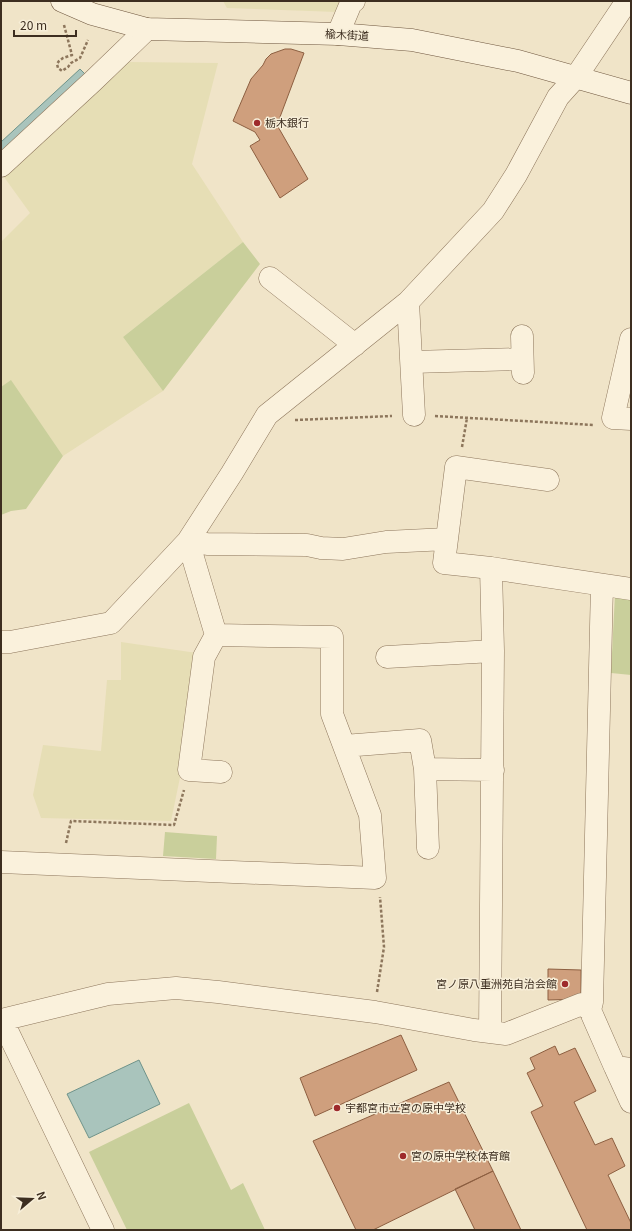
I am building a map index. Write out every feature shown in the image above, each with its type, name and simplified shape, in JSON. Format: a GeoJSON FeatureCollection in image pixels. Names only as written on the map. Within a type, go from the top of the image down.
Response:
{"type":"FeatureCollection","features":[{"type":"Feature","properties":{"kind":"street","name":"楡木街道"},"geometry":{"type":"LineString","coordinates":[[62,1],[92,14],[147,29],[338,34],[412,40],[518,61],[631,93]]}},
{"type":"Feature","properties":{"kind":"street"},"geometry":{"type":"LineString","coordinates":[[338,34],[351,2],[354,1]]}},
{"type":"Feature","properties":{"kind":"street"},"geometry":{"type":"LineString","coordinates":[[1,642],[10,642],[111,623],[188,541],[267,415],[408,302],[493,211],[516,176],[558,97],[576,77],[627,1]]}},
{"type":"Feature","properties":{"kind":"street"},"geometry":{"type":"LineString","coordinates":[[1,166],[147,29]]}},
{"type":"Feature","properties":{"kind":"street"},"geometry":{"type":"LineString","coordinates":[[270,278],[355,345]]}},
{"type":"Feature","properties":{"kind":"street"},"geometry":{"type":"LineString","coordinates":[[408,302],[414,415]]}},
{"type":"Feature","properties":{"kind":"street"},"geometry":{"type":"LineString","coordinates":[[412,362],[523,367],[522,336]]}},
{"type":"Feature","properties":{"kind":"street"},"geometry":{"type":"LineString","coordinates":[[622,418],[631,339]]}},
{"type":"Feature","properties":{"kind":"street"},"geometry":{"type":"LineString","coordinates":[[548,480],[456,468],[444,563],[491,568],[631,589]]}},
{"type":"Feature","properties":{"kind":"street"},"geometry":{"type":"LineString","coordinates":[[188,541],[207,544],[307,545],[321,548],[343,548],[386,542],[447,539]]}},
{"type":"Feature","properties":{"kind":"street"},"geometry":{"type":"LineString","coordinates":[[188,541],[216,635],[204,657],[189,770],[221,772]]}},
{"type":"Feature","properties":{"kind":"street"},"geometry":{"type":"LineString","coordinates":[[490,1032],[493,770],[491,568]]}},
{"type":"Feature","properties":{"kind":"street"},"geometry":{"type":"LineString","coordinates":[[590,1010],[592,1002],[602,585]]}},
{"type":"Feature","properties":{"kind":"street"},"geometry":{"type":"LineString","coordinates":[[1,862],[375,878],[370,814],[332,714],[332,637],[216,635]]}},
{"type":"Feature","properties":{"kind":"street"},"geometry":{"type":"LineString","coordinates":[[387,657],[493,651]]}},
{"type":"Feature","properties":{"kind":"street"},"geometry":{"type":"LineString","coordinates":[[344,746],[420,740],[425,769],[428,848]]}},
{"type":"Feature","properties":{"kind":"street"},"geometry":{"type":"LineString","coordinates":[[425,769],[493,770]]}},
{"type":"Feature","properties":{"kind":"street"},"geometry":{"type":"LineString","coordinates":[[103,1230],[1,1020],[108,994],[176,988],[375,1012],[506,1034],[582,1004],[590,1010],[623,1068],[631,1102]]}},
{"type":"Feature","properties":{"kind":"path"},"geometry":{"type":"LineString","coordinates":[[64,24],[72,55],[63,58],[57,64],[58,68],[62,71],[65,70],[71,63],[80,58],[88,40]]}},
{"type":"Feature","properties":{"kind":"path"},"geometry":{"type":"LineString","coordinates":[[262,422],[414,415],[593,425],[622,418]]}},
{"type":"Feature","properties":{"kind":"path"},"geometry":{"type":"LineString","coordinates":[[458,468],[467,418]]}},
{"type":"Feature","properties":{"kind":"path"},"geometry":{"type":"LineString","coordinates":[[60,865],[71,821],[174,825],[189,770]]}},
{"type":"Feature","properties":{"kind":"path"},"geometry":{"type":"LineString","coordinates":[[375,878],[379,885],[384,948],[375,1012]]}},
{"type":"Feature","properties":{"kind":"shaded area"},"geometry":{"type":"Polygon","coordinates":[[[223,1],[344,1],[337,12],[227,8],[223,1]]]}},
{"type":"Feature","properties":{"kind":"shaded area"},"geometry":{"type":"Polygon","coordinates":[[[127,62],[218,63],[192,164],[243,242],[123,337],[163,391],[63,456],[11,381],[1,387],[1,242],[30,213],[4,177],[127,62]]]}},
{"type":"Feature","properties":{"kind":"shaded area"},"geometry":{"type":"Polygon","coordinates":[[[121,642],[197,653],[183,763],[171,821],[41,818],[33,795],[43,745],[101,751],[107,680],[121,680],[121,642]]]}},
{"type":"Feature","properties":{"kind":"green space"},"geometry":{"type":"Polygon","coordinates":[[[243,242],[260,264],[163,391],[123,337],[243,242]]]}},
{"type":"Feature","properties":{"kind":"green space"},"geometry":{"type":"Polygon","coordinates":[[[11,380],[63,456],[26,509],[11,511],[1,515],[1,387],[11,380]]]}},
{"type":"Feature","properties":{"kind":"green space"},"geometry":{"type":"Polygon","coordinates":[[[615,594],[631,596],[631,675],[611,673],[615,594]]]}},
{"type":"Feature","properties":{"kind":"green space"},"geometry":{"type":"Polygon","coordinates":[[[165,832],[217,836],[216,859],[163,856],[165,832]]]}},
{"type":"Feature","properties":{"kind":"green space"},"geometry":{"type":"Polygon","coordinates":[[[189,1103],[231,1190],[243,1183],[265,1230],[127,1230],[89,1152],[189,1103]]]}},
{"type":"Feature","properties":{"kind":"water"},"geometry":{"type":"Polygon","coordinates":[[[80,69],[86,75],[1,155],[1,142],[80,69]]]}},
{"type":"Feature","properties":{"kind":"water"},"geometry":{"type":"Polygon","coordinates":[[[139,1060],[160,1104],[89,1138],[67,1094],[139,1060]]]}},
{"type":"Feature","properties":{"kind":"building","name":"栃木銀行"},"geometry":{"type":"Polygon","coordinates":[[[285,49],[291,49],[304,53],[277,125],[308,179],[280,198],[250,146],[260,140],[255,132],[233,121],[251,79],[271,54],[285,49]]]}},
{"type":"Feature","properties":{"kind":"building","name":"宮ノ原八重洲苑自治会館"},"geometry":{"type":"Polygon","coordinates":[[[548,969],[581,970],[581,999],[548,1000],[548,969]]]}},
{"type":"Feature","properties":{"kind":"building"},"geometry":{"type":"Polygon","coordinates":[[[401,1035],[417,1070],[315,1116],[300,1078],[401,1035]]]}},
{"type":"Feature","properties":{"kind":"building"},"geometry":{"type":"Polygon","coordinates":[[[555,1046],[559,1055],[575,1048],[596,1091],[574,1102],[595,1145],[612,1138],[625,1166],[608,1175],[631,1223],[631,1230],[587,1230],[531,1112],[543,1106],[527,1073],[535,1069],[530,1058],[555,1046]]]}},
{"type":"Feature","properties":{"kind":"building","name":"宮の原中学校体育館"},"geometry":{"type":"Polygon","coordinates":[[[449,1082],[493,1171],[373,1230],[356,1230],[313,1141],[449,1082]]]}},
{"type":"Feature","properties":{"kind":"building"},"geometry":{"type":"Polygon","coordinates":[[[493,1171],[521,1230],[475,1230],[455,1189],[493,1171]]]}},
{"type":"Feature","properties":{"kind":"place","name":"栃木銀行"},"geometry":{"type":"Point","coordinates":[257,123]}},
{"type":"Feature","properties":{"kind":"place","name":"宮ノ原八重洲苑自治会館"},"geometry":{"type":"Point","coordinates":[565,984]}},
{"type":"Feature","properties":{"kind":"place","name":"宇都宮市立宮の原中学校"},"geometry":{"type":"Point","coordinates":[337,1108]}},
{"type":"Feature","properties":{"kind":"place","name":"宮の原中学校体育館"},"geometry":{"type":"Point","coordinates":[403,1156]}}]}
